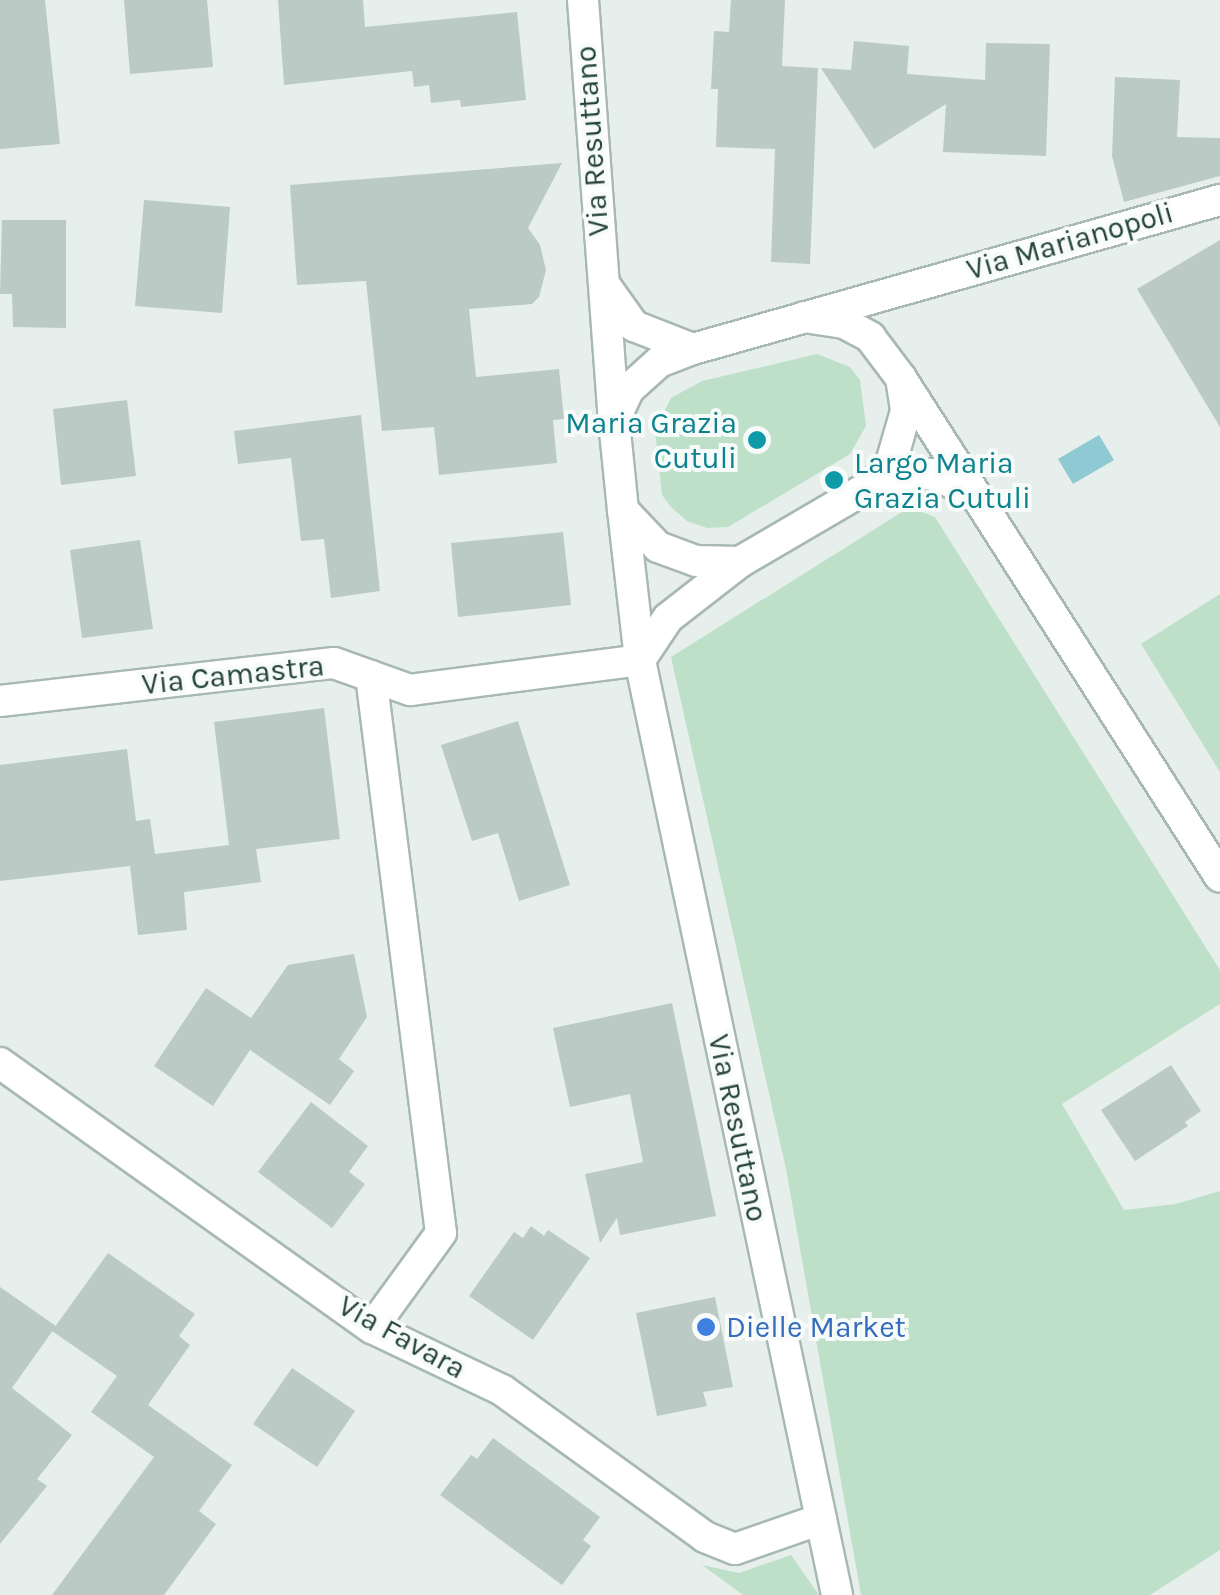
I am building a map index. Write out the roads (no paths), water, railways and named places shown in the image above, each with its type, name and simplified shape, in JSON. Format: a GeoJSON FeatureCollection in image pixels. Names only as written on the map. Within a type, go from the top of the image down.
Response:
{"type":"FeatureCollection","features":[{"type":"Feature","properties":{"kind":"street","name":"Via Resuttano"},"geometry":{"type":"LineString","coordinates":[[583,0],[614,421]]}},
{"type":"Feature","properties":{"kind":"street","name":"Via Marianopoli"},"geometry":{"type":"LineString","coordinates":[[804,317],[1220,200]]}},
{"type":"Feature","properties":{"kind":"street"},"geometry":{"type":"LineString","coordinates":[[602,281],[634,326],[692,348]]}},
{"type":"Feature","properties":{"kind":"street"},"geometry":{"type":"LineString","coordinates":[[740,562],[696,561],[668,552],[644,537],[623,510],[614,421],[629,388],[659,362],[692,348],[804,317],[844,323],[870,337],[901,378],[1220,878]]}},
{"type":"Feature","properties":{"kind":"street"},"geometry":{"type":"LineString","coordinates":[[874,483],[892,462],[900,439],[906,412],[901,378]]}},
{"type":"Feature","properties":{"kind":"street"},"geometry":{"type":"LineString","coordinates":[[640,660],[668,618],[740,562],[874,483],[906,475],[934,474],[982,500]]}},
{"type":"Feature","properties":{"kind":"street","name":"Via Resuttano"},"geometry":{"type":"LineString","coordinates":[[623,510],[640,660],[837,1595]]}},
{"type":"Feature","properties":{"kind":"street","name":"Via Camastra"},"geometry":{"type":"LineString","coordinates":[[0,700],[334,663],[410,690],[640,660]]}},
{"type":"Feature","properties":{"kind":"street"},"geometry":{"type":"LineString","coordinates":[[372,676],[442,1233],[372,1328]]}},
{"type":"Feature","properties":{"kind":"street","name":"Via Favara"},"geometry":{"type":"LineString","coordinates":[[0,1063],[372,1328],[502,1390],[705,1538],[735,1549],[820,1519]]}},
{"type":"Feature","properties":{"kind":"water"},"geometry":{"type":"Polygon","coordinates":[[[1099,435],[1114,460],[1073,484],[1058,459],[1099,435]]]}},
{"type":"Feature","properties":{"kind":"place","name":"Maria Grazia Cutuli"},"geometry":{"type":"Point","coordinates":[757,440]}},
{"type":"Feature","properties":{"kind":"place","name":"Largo Maria Grazia Cutuli"},"geometry":{"type":"Point","coordinates":[834,480]}},
{"type":"Feature","properties":{"kind":"place","name":"Dielle Market"},"geometry":{"type":"Point","coordinates":[706,1327]}}]}
